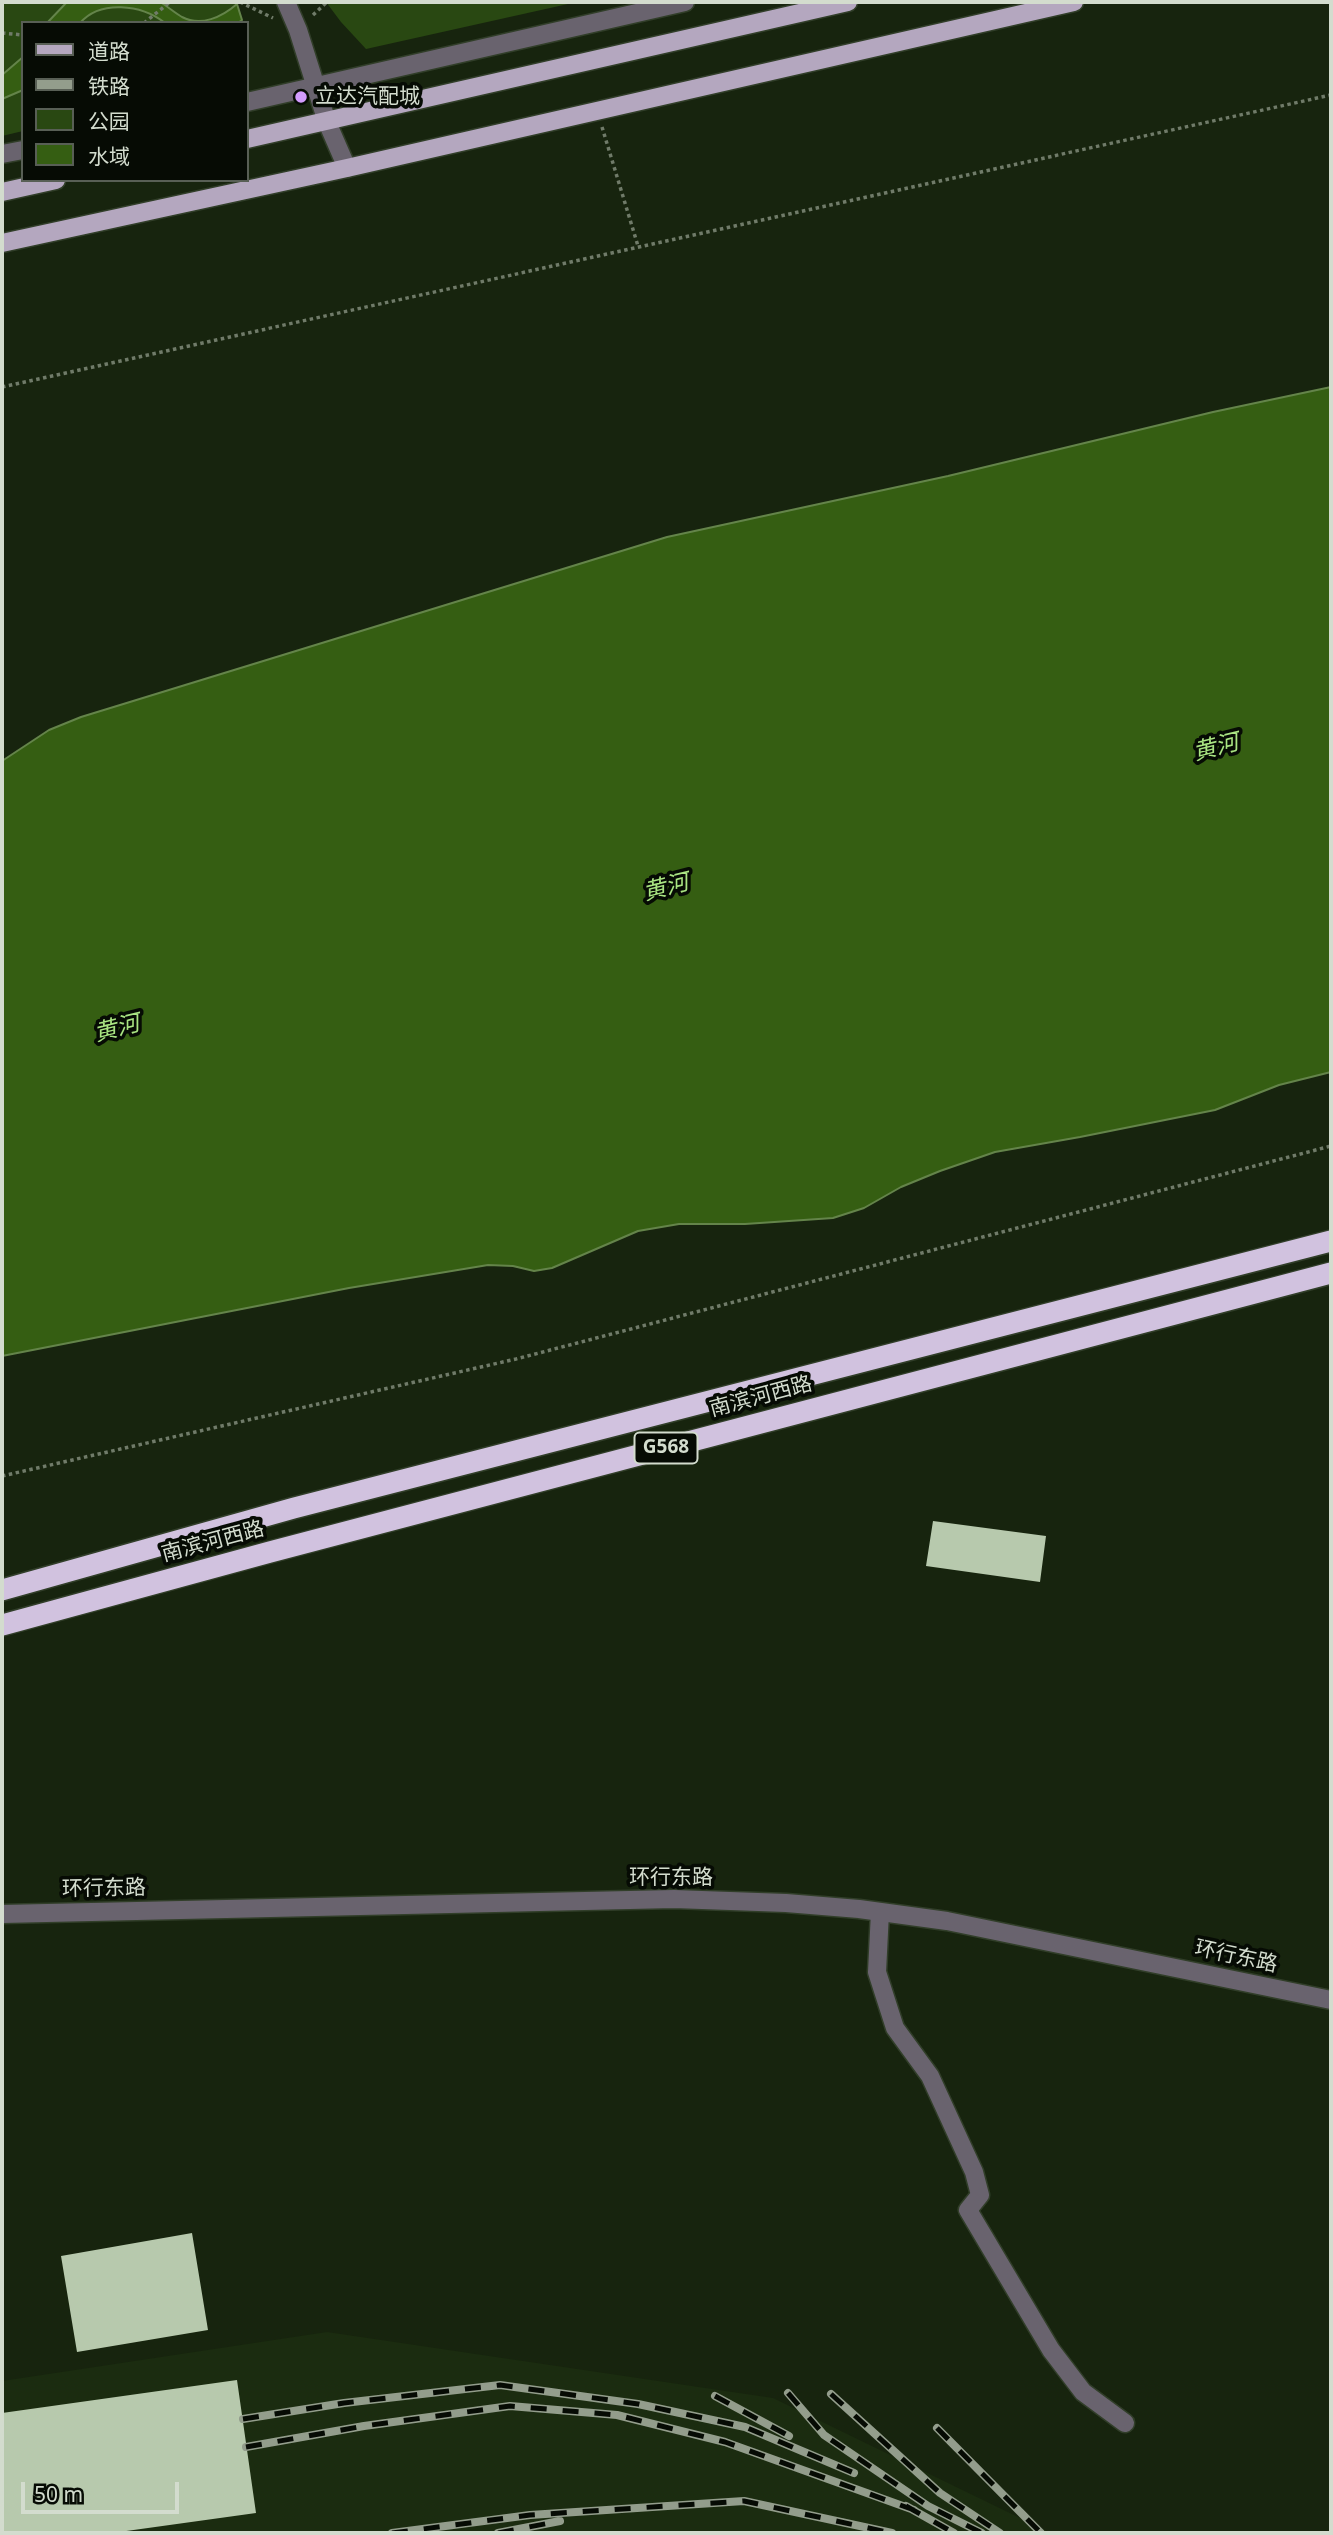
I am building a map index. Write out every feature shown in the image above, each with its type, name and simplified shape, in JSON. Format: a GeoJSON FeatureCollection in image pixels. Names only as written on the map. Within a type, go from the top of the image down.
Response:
{"type":"FeatureCollection","features":[{"type":"Feature","properties":{"kind":"highway","name":"南滨河西路"},"geometry":{"type":"LineString","coordinates":[[2,1590],[293,1508],[1331,1241]]}},
{"type":"Feature","properties":{"kind":"highway","name":"南滨河西路"},"geometry":{"type":"LineString","coordinates":[[2,1625],[1331,1273]]}},
{"type":"Feature","properties":{"kind":"main road"},"geometry":{"type":"LineString","coordinates":[[248,139],[848,2]]}},
{"type":"Feature","properties":{"kind":"main road"},"geometry":{"type":"LineString","coordinates":[[2,243],[347,169],[1074,2]]}},
{"type":"Feature","properties":{"kind":"main road"},"geometry":{"type":"LineString","coordinates":[[2,192],[47,182]]}},
{"type":"Feature","properties":{"kind":"street"},"geometry":{"type":"LineString","coordinates":[[286,2],[298,30],[327,122],[347,169]]}},
{"type":"Feature","properties":{"kind":"street"},"geometry":{"type":"LineString","coordinates":[[248,102],[685,2]]}},
{"type":"Feature","properties":{"kind":"street"},"geometry":{"type":"LineString","coordinates":[[2,154],[21,150]]}},
{"type":"Feature","properties":{"kind":"street","name":"环行东路"},"geometry":{"type":"LineString","coordinates":[[2,1914],[674,1899],[786,1903],[947,1922],[1331,2000]]}},
{"type":"Feature","properties":{"kind":"street"},"geometry":{"type":"LineString","coordinates":[[880,1912],[877,1972],[895,2028],[930,2076],[974,2172],[980,2195],[968,2210],[1051,2350],[1083,2392],[1125,2423]]}},
{"type":"Feature","properties":{"kind":"path"},"geometry":{"type":"LineString","coordinates":[[146,21],[170,2]]}},
{"type":"Feature","properties":{"kind":"path"},"geometry":{"type":"LineString","coordinates":[[2,33],[21,35]]}},
{"type":"Feature","properties":{"kind":"path"},"geometry":{"type":"LineString","coordinates":[[2,387],[1331,95]]}},
{"type":"Feature","properties":{"kind":"path"},"geometry":{"type":"LineString","coordinates":[[598,111],[638,246]]}},
{"type":"Feature","properties":{"kind":"path"},"geometry":{"type":"LineString","coordinates":[[2,1476],[516,1359],[1331,1146]]}},
{"type":"Feature","properties":{"kind":"shaded area"},"geometry":{"type":"Polygon","coordinates":[[[327,2332],[773,2398],[1051,2533],[2,2533],[2,2381],[327,2332]]]}},
{"type":"Feature","properties":{"kind":"green space"},"geometry":{"type":"Polygon","coordinates":[[[2,2],[236,2],[242,21],[21,21],[21,131],[2,136],[2,2]]]}},
{"type":"Feature","properties":{"kind":"green space"},"geometry":{"type":"Polygon","coordinates":[[[326,2],[577,2],[366,49],[326,2]]]}},
{"type":"Feature","properties":{"kind":"water"},"geometry":{"type":"Polygon","coordinates":[[[131,1],[160,2],[182,17],[196,21],[162,21],[144,12],[121,7],[98,11],[82,21],[49,21],[67,2],[131,1]]]}},
{"type":"Feature","properties":{"kind":"water"},"geometry":{"type":"Polygon","coordinates":[[[237,4],[242,20],[204,21],[225,13],[237,4]]]}},
{"type":"Feature","properties":{"kind":"water"},"geometry":{"type":"Polygon","coordinates":[[[21,59],[21,91],[2,99],[2,75],[21,59]]]}},
{"type":"Feature","properties":{"kind":"water","name":"黄河"},"geometry":{"type":"Polygon","coordinates":[[[1331,387],[1331,1072],[1279,1085],[1215,1110],[995,1152],[940,1171],[901,1187],[864,1208],[833,1218],[745,1224],[679,1224],[638,1231],[552,1268],[534,1271],[513,1266],[488,1265],[349,1288],[2,1356],[2,761],[49,730],[81,717],[667,537],[948,476],[1213,412],[1331,387]]]}},
{"type":"Feature","properties":{"kind":"building"},"geometry":{"type":"Polygon","coordinates":[[[933,1521],[1046,1536],[1040,1582],[926,1566],[933,1521]]]}},
{"type":"Feature","properties":{"kind":"building"},"geometry":{"type":"Polygon","coordinates":[[[192,2233],[208,2330],[77,2352],[61,2256],[192,2233]]]}},
{"type":"Feature","properties":{"kind":"building"},"geometry":{"type":"Polygon","coordinates":[[[237,2380],[256,2513],[112,2533],[2,2533],[2,2413],[237,2380]]]}},
{"type":"Feature","properties":{"kind":"railway"},"geometry":{"type":"LineString","coordinates":[[243,2419],[344,2403],[500,2385],[638,2404],[745,2427],[854,2473]]}},
{"type":"Feature","properties":{"kind":"railway"},"geometry":{"type":"LineString","coordinates":[[788,2393],[824,2435],[928,2506],[982,2533]]}},
{"type":"Feature","properties":{"kind":"railway"},"geometry":{"type":"LineString","coordinates":[[831,2394],[940,2493],[1000,2533]]}},
{"type":"Feature","properties":{"kind":"railway"},"geometry":{"type":"LineString","coordinates":[[715,2396],[789,2436]]}},
{"type":"Feature","properties":{"kind":"railway"},"geometry":{"type":"LineString","coordinates":[[246,2447],[364,2426],[510,2406],[617,2415],[725,2442],[914,2510]]}},
{"type":"Feature","properties":{"kind":"railway"},"geometry":{"type":"LineString","coordinates":[[937,2428],[1041,2533]]}},
{"type":"Feature","properties":{"kind":"railway"},"geometry":{"type":"LineString","coordinates":[[392,2533],[530,2515],[744,2501],[892,2533]]}},
{"type":"Feature","properties":{"kind":"railway"},"geometry":{"type":"LineString","coordinates":[[906,2506],[954,2533]]}},
{"type":"Feature","properties":{"kind":"railway"},"geometry":{"type":"LineString","coordinates":[[498,2533],[560,2521]]}},
{"type":"Feature","properties":{"kind":"place","name":"立达汽配城"},"geometry":{"type":"Point","coordinates":[301,97]}}]}
